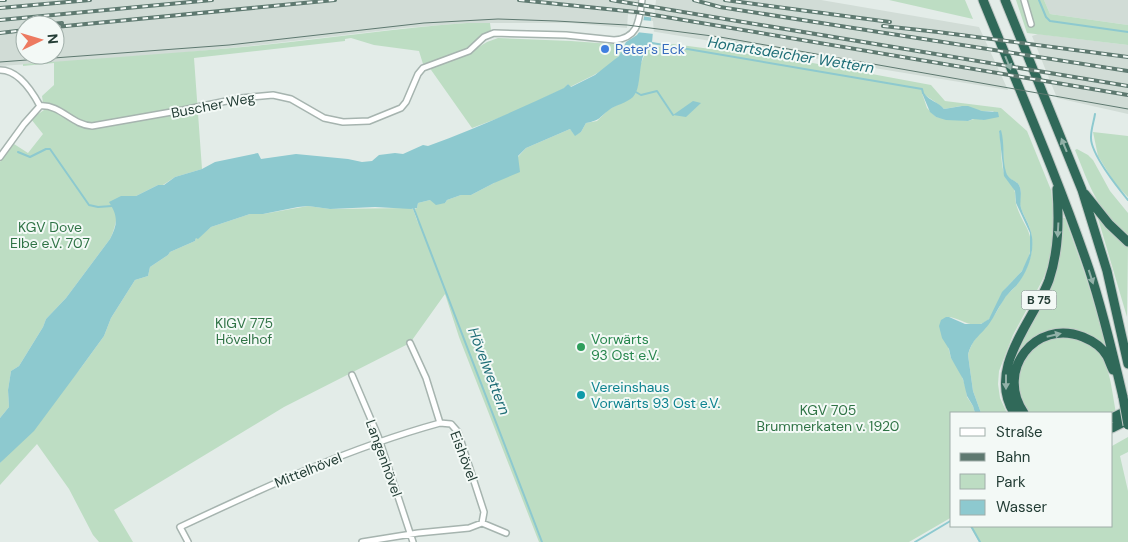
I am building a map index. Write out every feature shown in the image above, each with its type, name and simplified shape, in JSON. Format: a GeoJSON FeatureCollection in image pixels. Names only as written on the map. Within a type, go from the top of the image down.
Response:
{"type":"FeatureCollection","features":[{"type":"Feature","properties":{"kind":"highway","name":"B 75"},"geometry":{"type":"LineString","coordinates":[[983,0],[1081,246],[1100,303],[1128,425]]}},
{"type":"Feature","properties":{"kind":"highway"},"geometry":{"type":"LineString","coordinates":[[1005,0],[1082,190],[1103,257],[1128,364]]}},
{"type":"Feature","properties":{"kind":"highway","name":"B 75"},"geometry":{"type":"LineString","coordinates":[[1014,412],[1007,398],[1005,375],[1010,356],[1042,295],[1053,265],[1058,233],[1056,182]]}},
{"type":"Feature","properties":{"kind":"highway"},"geometry":{"type":"LineString","coordinates":[[1082,190],[1109,224],[1128,242]]}},
{"type":"Feature","properties":{"kind":"highway","name":"B 75"},"geometry":{"type":"LineString","coordinates":[[1024,412],[1014,386],[1019,360],[1035,342],[1058,334],[1074,334],[1084,337],[1100,348],[1107,355],[1123,397]]}},
{"type":"Feature","properties":{"kind":"highway"},"geometry":{"type":"LineString","coordinates":[[1113,418],[1128,410]]}},
{"type":"Feature","properties":{"kind":"highway"},"geometry":{"type":"LineString","coordinates":[[1113,428],[1128,420]]}},
{"type":"Feature","properties":{"kind":"street","name":"Buscher Weg"},"geometry":{"type":"LineString","coordinates":[[40,106],[50,106],[79,124],[97,126],[241,98],[273,95],[286,97],[324,118],[343,122],[364,122],[401,108],[423,68],[470,50],[484,36],[507,32],[618,39],[628,36],[636,28],[642,0]]}},
{"type":"Feature","properties":{"kind":"street"},"geometry":{"type":"LineString","coordinates":[[1024,0],[1031,24]]}},
{"type":"Feature","properties":{"kind":"street"},"geometry":{"type":"LineString","coordinates":[[0,70],[16,74],[40,106],[0,157]]}},
{"type":"Feature","properties":{"kind":"street","name":"Eishövel"},"geometry":{"type":"LineString","coordinates":[[410,344],[426,378],[440,423],[450,424],[458,432],[484,512],[482,523]]}},
{"type":"Feature","properties":{"kind":"street","name":"Langenhövel"},"geometry":{"type":"LineString","coordinates":[[352,374],[380,442],[413,542]]}},
{"type":"Feature","properties":{"kind":"street","name":"Mittelhövel"},"geometry":{"type":"LineString","coordinates":[[188,542],[180,527],[297,473],[413,430],[440,423]]}},
{"type":"Feature","properties":{"kind":"street"},"geometry":{"type":"LineString","coordinates":[[362,542],[474,527],[482,523],[506,533]]}},
{"type":"Feature","properties":{"kind":"shaded area"},"geometry":{"type":"Polygon","coordinates":[[[0,0],[638,0],[635,15],[628,14],[627,28],[571,23],[467,23],[404,28],[151,56],[65,62],[65,15],[15,15],[15,65],[0,66],[0,0]]]}},
{"type":"Feature","properties":{"kind":"shaded area"},"geometry":{"type":"Polygon","coordinates":[[[653,0],[821,0],[979,27],[1008,90],[650,31],[653,0]]]}},
{"type":"Feature","properties":{"kind":"shaded area"},"geometry":{"type":"Polygon","coordinates":[[[1044,0],[1128,0],[1128,25],[1050,14],[1044,0]]]}},
{"type":"Feature","properties":{"kind":"shaded area"},"geometry":{"type":"Polygon","coordinates":[[[1038,34],[1128,45],[1128,114],[1057,98],[1032,36],[1038,34]]]}},
{"type":"Feature","properties":{"kind":"green space"},"geometry":{"type":"Polygon","coordinates":[[[889,0],[965,0],[973,19],[889,0]]]}},
{"type":"Feature","properties":{"kind":"green space"},"geometry":{"type":"Polygon","coordinates":[[[1016,0],[1044,0],[1050,14],[1128,25],[1128,45],[1027,33],[1016,0]]]}},
{"type":"Feature","properties":{"kind":"green space","name":"KGV Dove Elbe e.V. 707"},"geometry":{"type":"Polygon","coordinates":[[[467,23],[490,23],[491,30],[466,51],[423,64],[419,51],[374,45],[351,38],[345,39],[345,41],[194,58],[202,169],[175,177],[163,185],[158,185],[136,196],[121,196],[116,223],[110,239],[66,298],[46,319],[19,366],[11,371],[8,390],[9,407],[0,418],[0,162],[14,144],[28,153],[43,134],[31,119],[44,110],[42,96],[54,85],[54,65],[65,65],[65,61],[233,48],[467,23]]]}},
{"type":"Feature","properties":{"kind":"green space"},"geometry":{"type":"Polygon","coordinates":[[[498,38],[625,45],[615,60],[594,75],[570,87],[568,84],[565,88],[512,113],[472,128],[429,67],[464,56],[487,42],[498,38]]]}},
{"type":"Feature","properties":{"kind":"green space"},"geometry":{"type":"Polygon","coordinates":[[[673,44],[802,61],[931,85],[945,101],[1001,108],[1027,131],[1051,190],[1054,217],[1053,245],[1049,264],[1043,279],[1013,335],[999,371],[1000,398],[1007,412],[981,412],[973,391],[968,355],[975,339],[1022,277],[1032,250],[1032,236],[1020,205],[1021,191],[1019,185],[1008,177],[1005,172],[999,131],[1004,173],[1014,189],[1016,204],[1030,237],[1030,252],[1025,267],[1003,292],[993,314],[987,321],[973,324],[946,317],[948,346],[951,358],[960,371],[967,397],[975,412],[950,412],[950,518],[909,542],[539,542],[459,337],[445,294],[410,343],[284,407],[114,510],[133,542],[99,542],[93,535],[69,489],[37,444],[0,485],[0,463],[80,369],[104,336],[111,318],[135,280],[148,276],[150,267],[170,252],[195,241],[196,238],[211,227],[250,214],[263,214],[308,206],[330,209],[408,208],[413,209],[418,223],[415,209],[418,203],[430,200],[445,203],[447,200],[461,195],[471,195],[494,183],[526,148],[570,129],[575,135],[581,132],[586,123],[597,121],[608,110],[632,97],[638,85],[639,68],[647,49],[673,44]],[[922,93],[927,108],[936,117],[968,121],[977,118],[984,120],[994,111],[982,111],[961,106],[944,109],[922,93]]]}},
{"type":"Feature","properties":{"kind":"green space"},"geometry":{"type":"Polygon","coordinates":[[[1093,132],[1128,136],[1128,197],[1116,185],[1098,156],[1093,132]]]}},
{"type":"Feature","properties":{"kind":"green space"},"geometry":{"type":"Polygon","coordinates":[[[1077,149],[1093,160],[1110,191],[1128,213],[1128,236],[1106,214],[1097,199],[1075,150],[1077,149]]]}},
{"type":"Feature","properties":{"kind":"green space"},"geometry":{"type":"Polygon","coordinates":[[[1097,215],[1114,235],[1128,247],[1127,317],[1097,215]]]}},
{"type":"Feature","properties":{"kind":"green space"},"geometry":{"type":"Polygon","coordinates":[[[1063,218],[1065,218],[1085,274],[1106,343],[1104,345],[1094,337],[1083,332],[1072,329],[1060,329],[1038,335],[1019,350],[1043,302],[1055,270],[1062,236],[1063,218]]]}},
{"type":"Feature","properties":{"kind":"green space"},"geometry":{"type":"Polygon","coordinates":[[[1063,336],[1078,339],[1099,352],[1109,373],[1116,412],[1028,412],[1020,396],[1019,378],[1021,368],[1024,359],[1030,351],[1040,343],[1063,336]]]}},
{"type":"Feature","properties":{"kind":"green space"},"geometry":{"type":"Polygon","coordinates":[[[1128,437],[1128,452],[1120,456],[1128,491],[1128,542],[979,542],[971,527],[1113,527],[1113,445],[1128,437]]]}},
{"type":"Feature","properties":{"kind":"water"},"geometry":{"type":"Polygon","coordinates":[[[647,0],[653,0],[650,30],[653,31],[652,43],[643,55],[638,85],[633,97],[612,108],[597,120],[586,123],[581,132],[575,136],[570,129],[526,148],[518,156],[520,172],[471,195],[461,195],[436,205],[430,200],[418,203],[417,208],[411,209],[375,207],[330,209],[308,206],[263,214],[250,214],[211,227],[198,239],[196,238],[195,241],[170,252],[150,267],[148,276],[135,280],[111,318],[104,336],[80,369],[34,431],[0,463],[0,418],[9,407],[8,390],[11,371],[19,366],[46,319],[66,298],[110,239],[116,220],[109,202],[121,196],[136,196],[158,185],[164,185],[175,177],[202,169],[215,162],[258,153],[261,159],[296,154],[362,162],[372,161],[379,155],[403,154],[423,145],[428,146],[530,104],[564,88],[568,84],[571,87],[595,75],[619,56],[626,42],[637,35],[642,28],[647,0]]]}},
{"type":"Feature","properties":{"kind":"water"},"geometry":{"type":"Polygon","coordinates":[[[922,93],[944,109],[968,106],[982,111],[998,112],[999,117],[968,121],[946,120],[936,117],[930,112],[922,93]]]}},
{"type":"Feature","properties":{"kind":"water"},"geometry":{"type":"Polygon","coordinates":[[[693,101],[701,103],[686,117],[673,115],[693,101]]]}},
{"type":"Feature","properties":{"kind":"water"},"geometry":{"type":"Polygon","coordinates":[[[1001,130],[1003,141],[1006,172],[1008,177],[1018,183],[1020,188],[1021,208],[1032,236],[1032,252],[1024,274],[1006,297],[989,324],[974,341],[968,355],[973,391],[981,412],[975,412],[967,396],[963,379],[951,358],[939,326],[941,320],[946,317],[965,324],[981,324],[989,319],[1002,292],[1022,271],[1030,253],[1030,233],[1016,203],[1015,191],[1004,176],[999,131],[1001,130]]]}},
{"type":"Feature","properties":{"kind":"pier"},"geometry":{"type":"Polygon","coordinates":[[[644,0],[656,0],[654,18],[642,16],[644,0]]]}},
{"type":"Feature","properties":{"kind":"pier"},"geometry":{"type":"Polygon","coordinates":[[[641,20],[653,21],[654,34],[636,32],[640,27],[641,20]]]}},
{"type":"Feature","properties":{"kind":"waterway"},"geometry":{"type":"LineString","coordinates":[[1039,0],[1046,17],[1050,21],[1128,32]]}},
{"type":"Feature","properties":{"kind":"waterway","name":"Honartsdeicher Wettern"},"geometry":{"type":"LineString","coordinates":[[652,43],[922,89],[923,93]]}},
{"type":"Feature","properties":{"kind":"waterway","name":"Honartsdeicher Wettern"},"geometry":{"type":"LineString","coordinates":[[634,91],[641,95],[657,91],[673,115]]}},
{"type":"Feature","properties":{"kind":"waterway"},"geometry":{"type":"LineString","coordinates":[[1095,114],[1091,131],[1095,152],[1105,170],[1128,200]]}},
{"type":"Feature","properties":{"kind":"waterway"},"geometry":{"type":"LineString","coordinates":[[18,152],[30,157],[50,149],[89,205],[98,207],[112,206]]}},
{"type":"Feature","properties":{"kind":"waterway","name":"Hövelwettern"},"geometry":{"type":"LineString","coordinates":[[414,209],[542,542]]}},
{"type":"Feature","properties":{"kind":"waterway","name":"Hövelwettern"},"geometry":{"type":"LineString","coordinates":[[915,542],[950,521]]}},
{"type":"Feature","properties":{"kind":"waterway"},"geometry":{"type":"LineString","coordinates":[[972,527],[980,542]]}},
{"type":"Feature","properties":{"kind":"tram line"},"geometry":{"type":"LineString","coordinates":[[0,62],[229,45],[424,23],[498,19],[556,21],[627,25],[720,37],[1128,109]]}},
{"type":"Feature","properties":{"kind":"railway"},"geometry":{"type":"LineString","coordinates":[[0,0],[5,0]]}},
{"type":"Feature","properties":{"kind":"railway"},"geometry":{"type":"LineString","coordinates":[[0,8],[90,0]]}},
{"type":"Feature","properties":{"kind":"railway"},"geometry":{"type":"LineString","coordinates":[[0,20],[212,0]]}},
{"type":"Feature","properties":{"kind":"railway"},"geometry":{"type":"LineString","coordinates":[[65,26],[335,0]]}},
{"type":"Feature","properties":{"kind":"railway"},"geometry":{"type":"LineString","coordinates":[[519,0],[636,12],[1128,95]]}},
{"type":"Feature","properties":{"kind":"railway"},"geometry":{"type":"LineString","coordinates":[[611,0],[1128,86]]}},
{"type":"Feature","properties":{"kind":"railway"},"geometry":{"type":"LineString","coordinates":[[694,0],[720,7],[1128,71]]}},
{"type":"Feature","properties":{"kind":"railway"},"geometry":{"type":"LineString","coordinates":[[725,0],[890,22]]}},
{"type":"Feature","properties":{"kind":"railway"},"geometry":{"type":"LineString","coordinates":[[883,26],[1128,57]]}},
{"type":"Feature","properties":{"kind":"railway"},"geometry":{"type":"LineString","coordinates":[[0,33],[15,31]]}},
{"type":"Feature","properties":{"kind":"place","name":"Peter's Eck"},"geometry":{"type":"Point","coordinates":[605,49]}},
{"type":"Feature","properties":{"kind":"place","name":"Vorwärts 93 Ost e.V."},"geometry":{"type":"Point","coordinates":[581,347]}},
{"type":"Feature","properties":{"kind":"place","name":"Vereinshaus Vorwärts 93 Ost e.V."},"geometry":{"type":"Point","coordinates":[581,395]}},
{"type":"Feature","properties":{"kind":"park label","name":"KlGV 775 Hövelhof"},"geometry":{"type":"Point","coordinates":[244,332]}},
{"type":"Feature","properties":{"kind":"park label","name":"KGV 705 Brummerkaten v. 1920"},"geometry":{"type":"Point","coordinates":[828,418]}}]}
